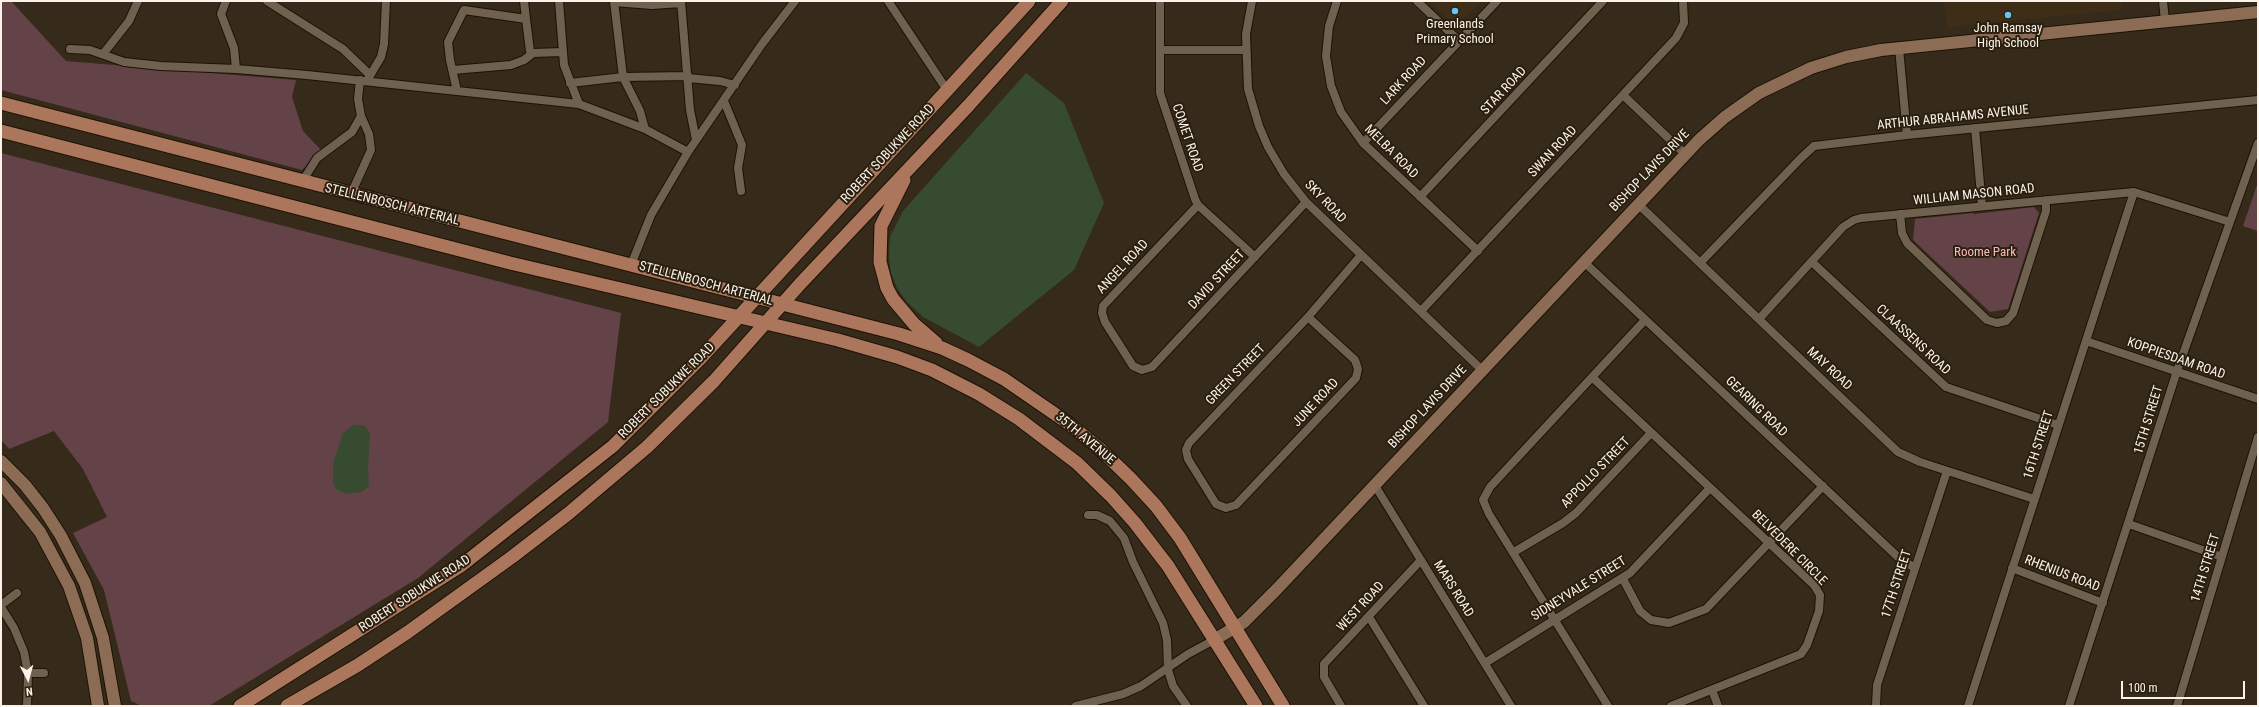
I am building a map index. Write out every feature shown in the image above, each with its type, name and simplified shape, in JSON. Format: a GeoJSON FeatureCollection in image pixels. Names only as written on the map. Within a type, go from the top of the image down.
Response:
{"type":"FeatureCollection","features":[{"type":"Feature","properties":{"kind":"main road","name":"ROBERT SOBUKWE ROAD"},"geometry":{"type":"LineString","coordinates":[[240,706],[437,582],[507,530],[622,437],[676,384],[739,317],[1029,1]]}},
{"type":"Feature","properties":{"kind":"main road","name":"ROBERT SOBUKWE ROAD"},"geometry":{"type":"LineString","coordinates":[[287,706],[358,665],[408,632],[512,557],[623,468],[714,381],[1062,1]]}},
{"type":"Feature","properties":{"kind":"main road","name":"STELLENBOSCH ARTERIAL"},"geometry":{"type":"LineString","coordinates":[[1,103],[302,182],[784,304]]}},
{"type":"Feature","properties":{"kind":"main road","name":"STELLENBOSCH ARTERIAL"},"geometry":{"type":"LineString","coordinates":[[1,131],[510,263],[767,323]]}},
{"type":"Feature","properties":{"kind":"main road"},"geometry":{"type":"LineString","coordinates":[[911,166],[881,226],[880,262],[887,288],[900,308],[914,324],[942,348]]}},
{"type":"Feature","properties":{"kind":"main road","name":"35TH AVENUE"},"geometry":{"type":"LineString","coordinates":[[784,304],[899,334],[942,348],[987,370],[1022,391],[1068,423],[1105,454],[1156,506],[1200,569],[1234,628],[1283,706]]}},
{"type":"Feature","properties":{"kind":"main road","name":"35TH AVENUE"},"geometry":{"type":"LineString","coordinates":[[767,323],[838,340],[911,362],[979,394],[1019,419],[1077,463],[1135,523],[1168,566],[1256,706]]}},
{"type":"Feature","properties":{"kind":"main road"},"geometry":{"type":"LineString","coordinates":[[302,706],[358,665]]}},
{"type":"Feature","properties":{"kind":"street"},"geometry":{"type":"LineString","coordinates":[[103,54],[129,21],[138,1]]}},
{"type":"Feature","properties":{"kind":"street"},"geometry":{"type":"LineString","coordinates":[[226,1],[221,17],[234,48],[236,69]]}},
{"type":"Feature","properties":{"kind":"street"},"geometry":{"type":"LineString","coordinates":[[267,1],[343,49],[365,79]]}},
{"type":"Feature","properties":{"kind":"street"},"geometry":{"type":"LineString","coordinates":[[351,194],[371,150],[369,134],[361,116],[358,100],[365,79],[381,57],[384,44],[386,1]]}},
{"type":"Feature","properties":{"kind":"street"},"geometry":{"type":"LineString","coordinates":[[524,1],[529,48],[533,53]]}},
{"type":"Feature","properties":{"kind":"street"},"geometry":{"type":"LineString","coordinates":[[559,1],[562,52],[570,83],[579,104]]}},
{"type":"Feature","properties":{"kind":"street"},"geometry":{"type":"LineString","coordinates":[[631,265],[651,215],[688,152],[788,5],[795,1]]}},
{"type":"Feature","properties":{"kind":"street"},"geometry":{"type":"LineString","coordinates":[[888,1],[947,90]]}},
{"type":"Feature","properties":{"kind":"street","name":"COMET ROAD"},"geometry":{"type":"LineString","coordinates":[[1160,1],[1162,102],[1198,205],[1255,257]]}},
{"type":"Feature","properties":{"kind":"street","name":"SKY ROAD"},"geometry":{"type":"LineString","coordinates":[[1252,1],[1248,18],[1245,50],[1248,89],[1259,126],[1268,146],[1284,174],[1306,202],[1482,370]]}},
{"type":"Feature","properties":{"kind":"street","name":"MELBA ROAD"},"geometry":{"type":"LineString","coordinates":[[1337,1],[1327,36],[1328,70],[1331,86],[1341,112],[1363,143],[1478,250]]}},
{"type":"Feature","properties":{"kind":"street"},"geometry":{"type":"LineString","coordinates":[[1417,1],[1459,41]]}},
{"type":"Feature","properties":{"kind":"street","name":"LARK ROAD"},"geometry":{"type":"LineString","coordinates":[[1363,143],[1497,1]]}},
{"type":"Feature","properties":{"kind":"street","name":"STAR ROAD"},"geometry":{"type":"LineString","coordinates":[[1420,197],[1603,1]]}},
{"type":"Feature","properties":{"kind":"street","name":"SWAN ROAD"},"geometry":{"type":"LineString","coordinates":[[1421,311],[1681,31],[1684,19],[1683,1]]}},
{"type":"Feature","properties":{"kind":"street"},"geometry":{"type":"LineString","coordinates":[[2163,1],[2165,21]]}},
{"type":"Feature","properties":{"kind":"street"},"geometry":{"type":"LineString","coordinates":[[645,129],[640,111],[623,77],[614,2],[652,4],[681,2],[690,110],[696,140]]}},
{"type":"Feature","properties":{"kind":"street"},"geometry":{"type":"LineString","coordinates":[[457,91],[448,42],[463,11],[466,10],[526,19]]}},
{"type":"Feature","properties":{"kind":"street","name":"BISHOP LAVIS DRIVE"},"geometry":{"type":"LineString","coordinates":[[1214,640],[1250,616],[1685,154],[1743,103],[1776,84],[1811,68],[1840,59],[1899,48],[2258,12]]}},
{"type":"Feature","properties":{"kind":"street"},"geometry":{"type":"LineString","coordinates":[[1899,48],[1907,135]]}},
{"type":"Feature","properties":{"kind":"street"},"geometry":{"type":"LineString","coordinates":[[70,50],[90,50],[124,62],[161,66],[236,69],[365,79],[457,91],[579,104],[645,129],[688,152]]}},
{"type":"Feature","properties":{"kind":"street"},"geometry":{"type":"LineString","coordinates":[[1160,50],[1245,50]]}},
{"type":"Feature","properties":{"kind":"street"},"geometry":{"type":"LineString","coordinates":[[453,70],[511,65],[524,60],[533,53],[562,52]]}},
{"type":"Feature","properties":{"kind":"street"},"geometry":{"type":"LineString","coordinates":[[570,83],[623,77],[688,77],[720,81],[735,85]]}},
{"type":"Feature","properties":{"kind":"street"},"geometry":{"type":"LineString","coordinates":[[1623,95],[1685,154]]}},
{"type":"Feature","properties":{"kind":"street","name":"ARTHUR ABRAHAMS AVENUE"},"geometry":{"type":"LineString","coordinates":[[1700,263],[1814,146],[1907,135],[2258,100]]}},
{"type":"Feature","properties":{"kind":"street"},"geometry":{"type":"LineString","coordinates":[[724,101],[742,145],[738,168],[741,191]]}},
{"type":"Feature","properties":{"kind":"street"},"geometry":{"type":"LineString","coordinates":[[302,182],[317,158],[352,132],[361,116]]}},
{"type":"Feature","properties":{"kind":"street"},"geometry":{"type":"LineString","coordinates":[[1975,128],[1982,206]]}},
{"type":"Feature","properties":{"kind":"street","name":"15TH STREET"},"geometry":{"type":"LineString","coordinates":[[2069,706],[2129,524],[2177,371],[2258,143]]}},
{"type":"Feature","properties":{"kind":"street","name":"WILLIAM MASON ROAD"},"geometry":{"type":"LineString","coordinates":[[1759,319],[1843,228],[1854,220],[1900,214],[2134,192],[2230,222]]}},
{"type":"Feature","properties":{"kind":"street","name":"16TH STREET"},"geometry":{"type":"LineString","coordinates":[[1968,706],[2134,192]]}},
{"type":"Feature","properties":{"kind":"street"},"geometry":{"type":"LineString","coordinates":[[1900,214],[1902,233],[1907,243],[1987,320],[1997,323],[2006,321],[2013,313],[2046,210],[2046,200]]}},
{"type":"Feature","properties":{"kind":"street","name":"DAVID STREET"},"geometry":{"type":"LineString","coordinates":[[1142,370],[1152,367],[1306,202]]}},
{"type":"Feature","properties":{"kind":"street","name":"MAY ROAD"},"geometry":{"type":"LineString","coordinates":[[1638,204],[1898,452],[1911,459],[2034,499]]}},
{"type":"Feature","properties":{"kind":"street","name":"ANGEL ROAD"},"geometry":{"type":"LineString","coordinates":[[1142,370],[1133,366],[1105,322],[1102,312],[1104,306],[1198,205]]}},
{"type":"Feature","properties":{"kind":"street","name":"GREEN STREET"},"geometry":{"type":"LineString","coordinates":[[1236,505],[1226,508],[1216,504],[1188,459],[1186,450],[1188,443],[1308,316],[1361,255]]}},
{"type":"Feature","properties":{"kind":"street","name":"GEARING ROAD"},"geometry":{"type":"LineString","coordinates":[[1584,262],[1899,558],[1915,568]]}},
{"type":"Feature","properties":{"kind":"street","name":"CLAASSENS ROAD"},"geometry":{"type":"LineString","coordinates":[[1812,262],[1946,387],[2058,425]]}},
{"type":"Feature","properties":{"kind":"street","name":"JUNE ROAD"},"geometry":{"type":"LineString","coordinates":[[1236,505],[1356,378],[1358,370],[1355,360],[1308,316]]}},
{"type":"Feature","properties":{"kind":"street"},"geometry":{"type":"LineString","coordinates":[[1608,706],[1514,552],[1487,511],[1483,500],[1485,494],[1646,320]]}},
{"type":"Feature","properties":{"kind":"street","name":"KOPPIESDAM ROAD"},"geometry":{"type":"LineString","coordinates":[[2086,341],[2258,400]]}},
{"type":"Feature","properties":{"kind":"street","name":"BELVEDERE CIRCLE"},"geometry":{"type":"LineString","coordinates":[[1593,378],[1709,489],[1814,585],[1820,595],[1821,604],[1807,645],[1800,654],[1792,659],[1671,706]]}},
{"type":"Feature","properties":{"kind":"street","name":"APPOLLO STREET"},"geometry":{"type":"LineString","coordinates":[[1514,552],[1563,524],[1576,513],[1651,432]]}},
{"type":"Feature","properties":{"kind":"street","name":"14TH STREET"},"geometry":{"type":"LineString","coordinates":[[2177,706],[2258,438]]}},
{"type":"Feature","properties":{"kind":"street"},"geometry":{"type":"LineString","coordinates":[[1,461],[25,485],[43,508],[61,536],[85,584],[103,638],[115,706]]}},
{"type":"Feature","properties":{"kind":"street","name":"17TH STREET"},"geometry":{"type":"LineString","coordinates":[[1876,706],[1877,685],[1947,471]]}},
{"type":"Feature","properties":{"kind":"street"},"geometry":{"type":"LineString","coordinates":[[1,483],[40,532],[69,586],[87,638],[98,706]]}},
{"type":"Feature","properties":{"kind":"street","name":"MARS ROAD"},"geometry":{"type":"LineString","coordinates":[[1374,484],[1511,706]]}},
{"type":"Feature","properties":{"kind":"street"},"geometry":{"type":"LineString","coordinates":[[1622,579],[1643,614],[1651,620],[1669,623],[1710,606],[1823,486]]}},
{"type":"Feature","properties":{"kind":"street","name":"SIDNEYVALE STREET"},"geometry":{"type":"LineString","coordinates":[[1485,663],[1554,619],[1622,579],[1638,566],[1709,489]]}},
{"type":"Feature","properties":{"kind":"street"},"geometry":{"type":"LineString","coordinates":[[1088,515],[1097,515],[1110,521],[1124,538],[1133,562],[1163,623],[1167,640],[1168,670],[1176,692],[1187,706]]}},
{"type":"Feature","properties":{"kind":"street"},"geometry":{"type":"LineString","coordinates":[[2129,524],[2222,556]]}},
{"type":"Feature","properties":{"kind":"street","name":"WEST ROAD"},"geometry":{"type":"LineString","coordinates":[[1341,706],[1325,680],[1323,673],[1326,662],[1421,560]]}},
{"type":"Feature","properties":{"kind":"street","name":"RHENIUS ROAD"},"geometry":{"type":"LineString","coordinates":[[2012,568],[2102,603]]}},
{"type":"Feature","properties":{"kind":"street"},"geometry":{"type":"LineString","coordinates":[[17,593],[1,606],[20,641],[28,673],[27,706]]}},
{"type":"Feature","properties":{"kind":"street"},"geometry":{"type":"LineString","coordinates":[[1369,617],[1424,706]]}},
{"type":"Feature","properties":{"kind":"street"},"geometry":{"type":"LineString","coordinates":[[1076,706],[1131,691],[1168,670],[1188,654],[1214,640]]}},
{"type":"Feature","properties":{"kind":"street"},"geometry":{"type":"LineString","coordinates":[[28,673],[44,673]]}},
{"type":"Feature","properties":{"kind":"street"},"geometry":{"type":"LineString","coordinates":[[1712,690],[1718,706]]}},
{"type":"Feature","properties":{"kind":"shaded area","name":"Greenlands Primary School"},"geometry":{"type":"Polygon","coordinates":[[[1428,1],[1482,1],[1462,20],[1449,20],[1428,1]]]}},
{"type":"Feature","properties":{"kind":"shaded area","name":"John Ramsay High School"},"geometry":{"type":"Polygon","coordinates":[[[1944,1],[2121,1],[2122,10],[1947,27],[1944,1]]]}},
{"type":"Feature","properties":{"kind":"shaded area"},"geometry":{"type":"Polygon","coordinates":[[[1026,73],[1064,103],[1104,203],[1074,270],[979,347],[923,317],[907,302],[897,288],[891,273],[889,257],[890,237],[903,211],[1026,73]]]}},
{"type":"Feature","properties":{"kind":"shaded area"},"geometry":{"type":"Polygon","coordinates":[[[353,425],[364,425],[370,434],[368,468],[369,486],[362,492],[346,494],[336,489],[333,483],[333,463],[343,433],[353,425]]]}},
{"type":"Feature","properties":{"kind":"green space"},"geometry":{"type":"Polygon","coordinates":[[[1,1],[11,1],[66,61],[296,80],[292,97],[303,131],[322,151],[302,170],[1,90],[1,1]]]}},
{"type":"Feature","properties":{"kind":"green space"},"geometry":{"type":"Polygon","coordinates":[[[1,153],[621,313],[608,422],[418,578],[209,706],[142,706],[131,701],[104,590],[73,533],[107,517],[83,469],[54,431],[9,449],[1,440],[1,153]]]}},
{"type":"Feature","properties":{"kind":"green space"},"geometry":{"type":"Polygon","coordinates":[[[2258,182],[2258,231],[2243,226],[2258,182]]]}},
{"type":"Feature","properties":{"kind":"green space","name":"Roome Park"},"geometry":{"type":"Polygon","coordinates":[[[2034,207],[2039,213],[2008,309],[1990,312],[1913,240],[1915,219],[2034,207]]]}},
{"type":"Feature","properties":{"kind":"place","name":"Greenlands Primary School"},"geometry":{"type":"Point","coordinates":[1455,11]}},
{"type":"Feature","properties":{"kind":"place","name":"John Ramsay High School"},"geometry":{"type":"Point","coordinates":[2008,15]}}]}
